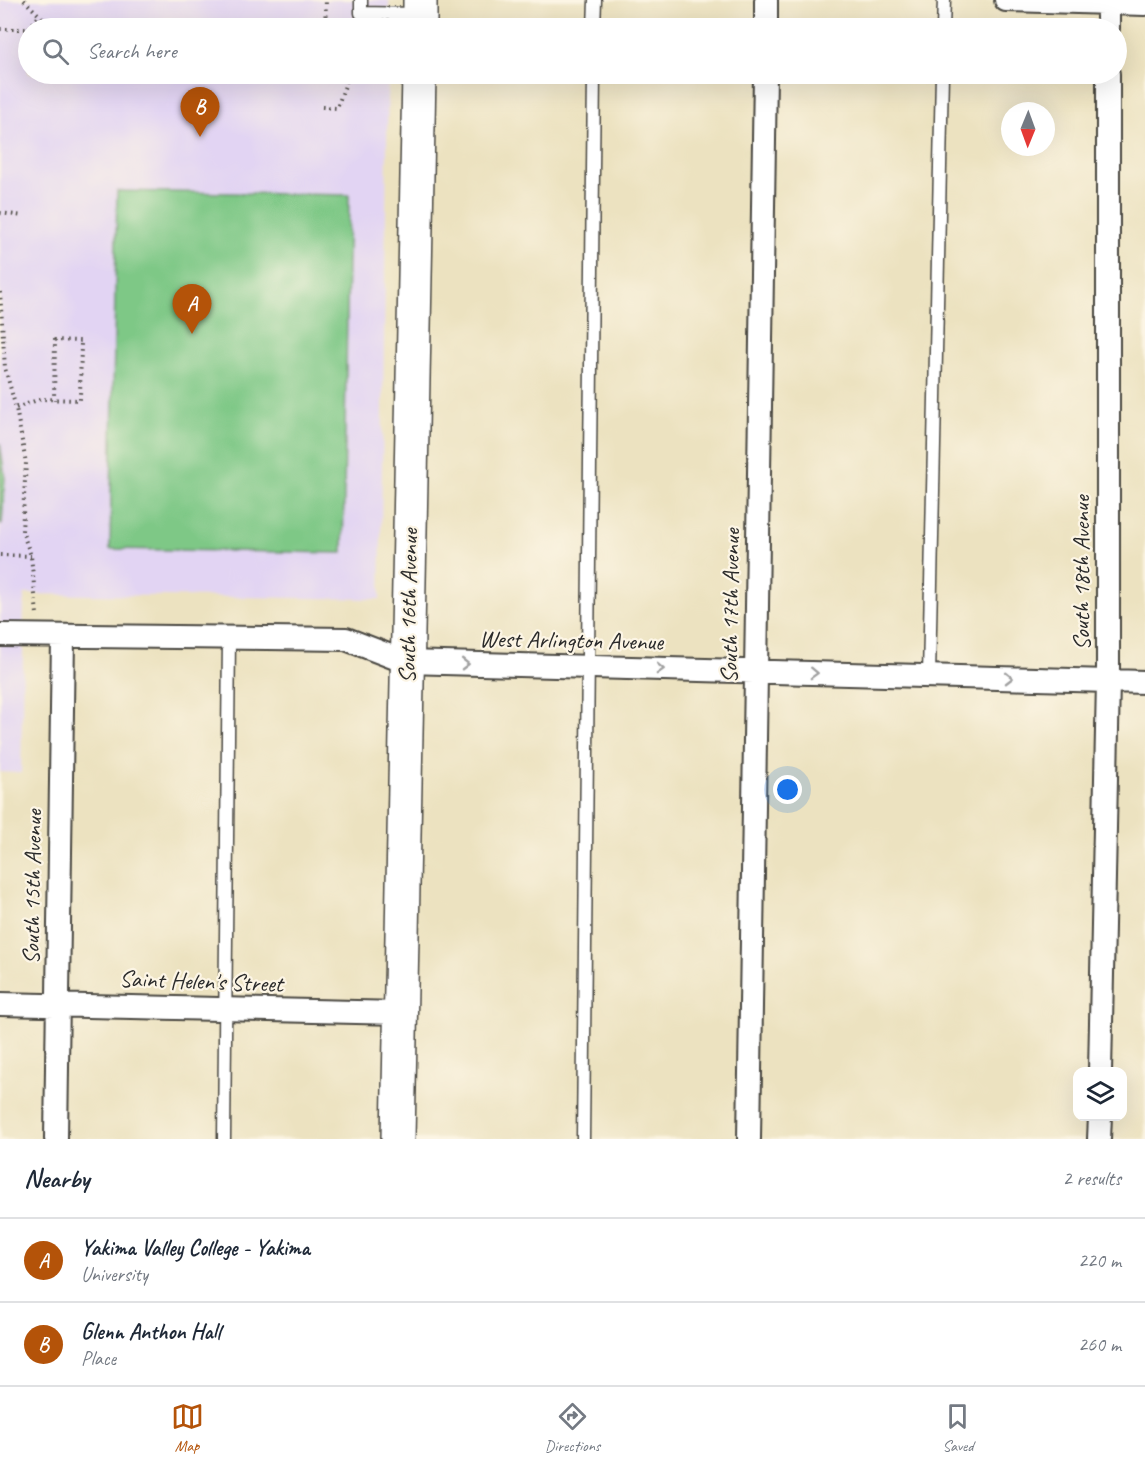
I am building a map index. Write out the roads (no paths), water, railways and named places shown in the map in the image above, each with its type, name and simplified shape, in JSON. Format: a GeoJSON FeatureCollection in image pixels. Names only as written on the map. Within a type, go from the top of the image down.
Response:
{"type":"FeatureCollection","features":[{"type":"Feature","properties":{"kind":"main road","name":"South 16th Avenue"},"geometry":{"type":"LineString","coordinates":[[398,1139],[419,84]]}},
{"type":"Feature","properties":{"kind":"street"},"geometry":{"type":"LineString","coordinates":[[766,0],[766,18]]}},
{"type":"Feature","properties":{"kind":"street"},"geometry":{"type":"LineString","coordinates":[[1006,0],[1145,4]]}},
{"type":"Feature","properties":{"kind":"street"},"geometry":{"type":"LineString","coordinates":[[1108,3],[1108,18]]}},
{"type":"Feature","properties":{"kind":"street","name":"South 17th Avenue"},"geometry":{"type":"LineString","coordinates":[[749,1139],[765,84]]}},
{"type":"Feature","properties":{"kind":"street","name":"South 18th Avenue"},"geometry":{"type":"LineString","coordinates":[[1101,1067],[1108,681],[1108,84]]}},
{"type":"Feature","properties":{"kind":"street","name":"West Arlington Avenue"},"geometry":{"type":"LineString","coordinates":[[0,635],[346,639],[406,662],[1145,682]]}},
{"type":"Feature","properties":{"kind":"street","name":"South 15th Avenue"},"geometry":{"type":"LineString","coordinates":[[56,1139],[63,637]]}},
{"type":"Feature","properties":{"kind":"street","name":"Saint Helen's Street"},"geometry":{"type":"LineString","coordinates":[[0,1004],[400,1013]]}},
{"type":"Feature","properties":{"kind":"street"},"geometry":{"type":"LineString","coordinates":[[1099,1139],[1100,1121]]}},
{"type":"Feature","properties":{"kind":"lane"},"geometry":{"type":"LineString","coordinates":[[361,0],[361,13],[420,14]]}},
{"type":"Feature","properties":{"kind":"lane"},"geometry":{"type":"LineString","coordinates":[[594,18],[595,0]]}},
{"type":"Feature","properties":{"kind":"lane"},"geometry":{"type":"LineString","coordinates":[[943,18],[944,0]]}},
{"type":"Feature","properties":{"kind":"lane"},"geometry":{"type":"LineString","coordinates":[[583,1139],[594,84]]}},
{"type":"Feature","properties":{"kind":"lane"},"geometry":{"type":"LineString","coordinates":[[929,676],[942,84]]}},
{"type":"Feature","properties":{"kind":"lane"},"geometry":{"type":"LineString","coordinates":[[224,1139],[229,638]]}},
{"type":"Feature","properties":{"kind":"place","name":"Glenn Anthon Hall"},"geometry":{"type":"Point","coordinates":[200,137]}},
{"type":"Feature","properties":{"kind":"place","name":"Yakima Valley College - Yakima"},"geometry":{"type":"Point","coordinates":[192,334]}}]}
